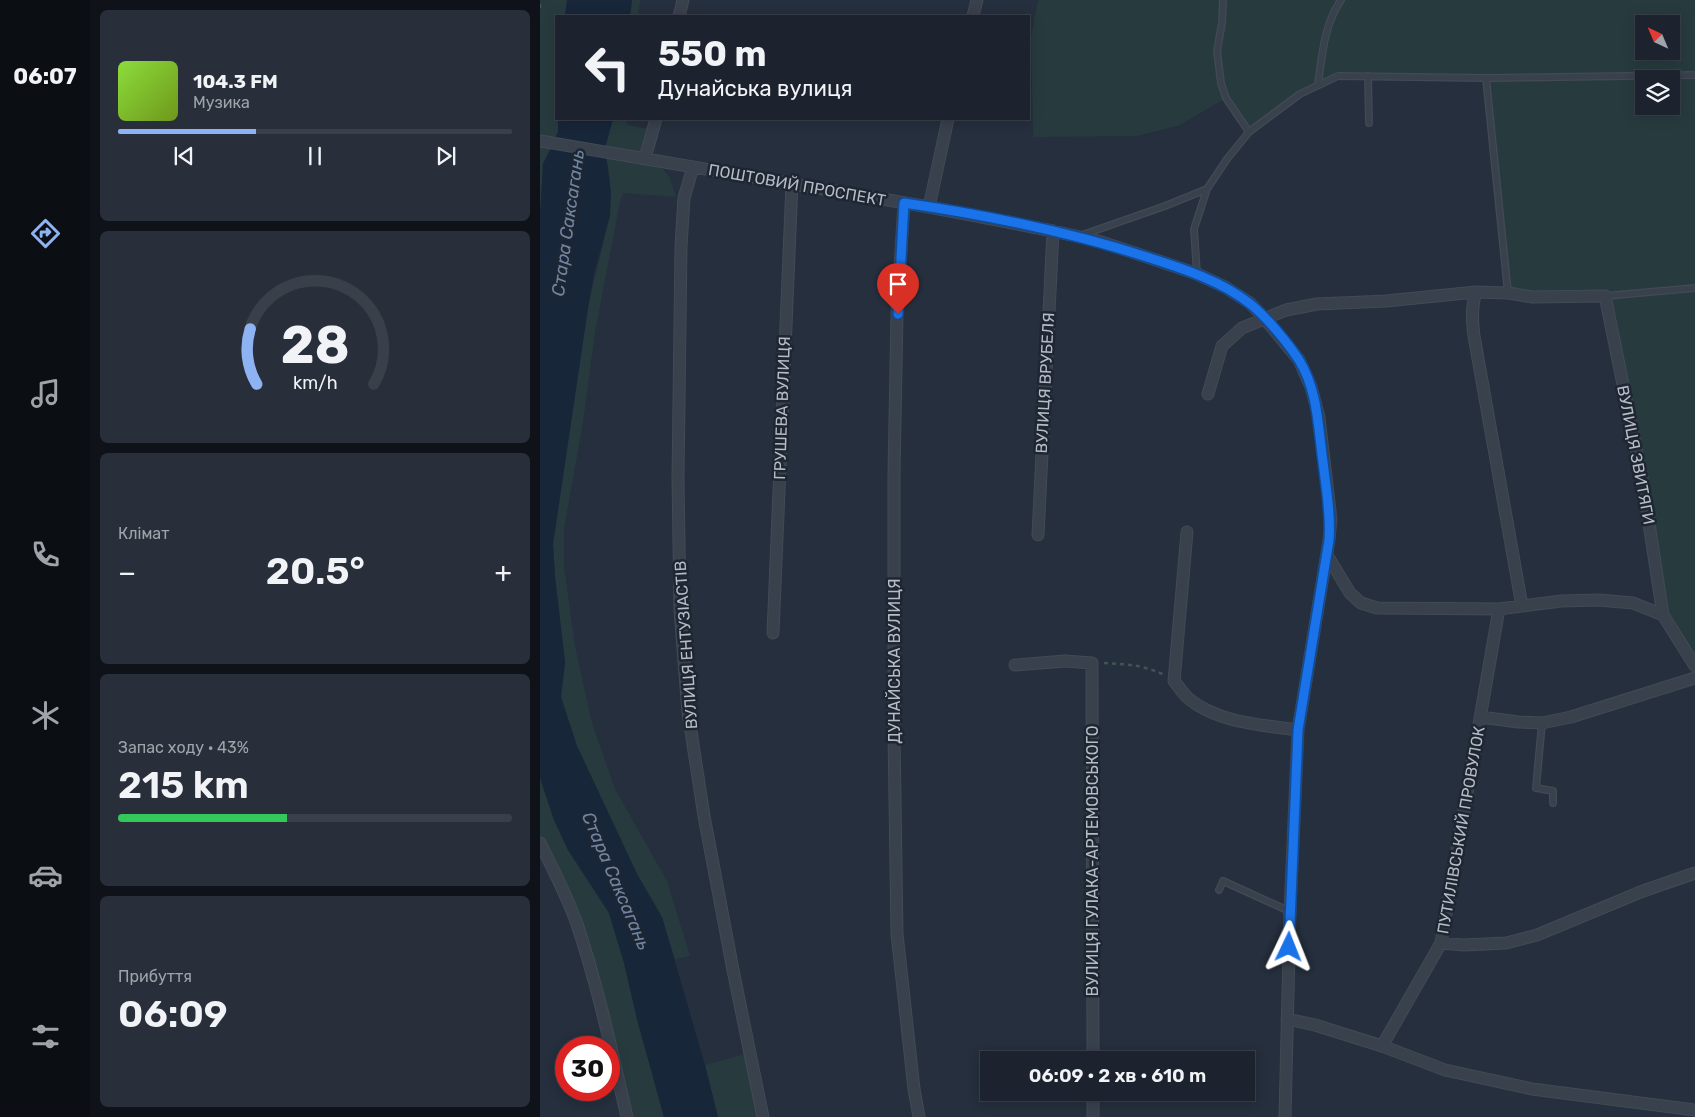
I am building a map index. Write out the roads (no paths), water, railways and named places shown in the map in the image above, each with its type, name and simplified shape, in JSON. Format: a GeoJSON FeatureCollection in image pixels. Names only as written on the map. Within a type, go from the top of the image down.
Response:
{"type":"FeatureCollection","features":[{"type":"Feature","properties":{"kind":"street"},"geometry":{"type":"LineString","coordinates":[[679,15],[683,0]]}},
{"type":"Feature","properties":{"kind":"street"},"geometry":{"type":"LineString","coordinates":[[973,15],[977,0]]}},
{"type":"Feature","properties":{"kind":"street"},"geometry":{"type":"LineString","coordinates":[[645,158],[656,120]]}},
{"type":"Feature","properties":{"kind":"street"},"geometry":{"type":"LineString","coordinates":[[929,207],[948,120]]}},
{"type":"Feature","properties":{"kind":"street","name":"ПОШТОВИЙ ПРОСПЕКТ"},"geometry":{"type":"LineString","coordinates":[[544,142],[929,207],[1098,241],[1197,274],[1225,287],[1250,303],[1266,319],[1299,360],[1311,387],[1319,417],[1330,519],[1327,555],[1298,730],[1290,911],[1285,1117]]}},
{"type":"Feature","properties":{"kind":"street","name":"ВУЛИЦЯ ЕНТУЗІАСТІВ"},"geometry":{"type":"LineString","coordinates":[[693,167],[684,198],[681,246],[678,470],[680,610],[688,712],[704,816],[763,1117]]}},
{"type":"Feature","properties":{"kind":"street","name":"ГРУШЕВА ВУЛИЦЯ"},"geometry":{"type":"LineString","coordinates":[[772,633],[792,183]]}},
{"type":"Feature","properties":{"kind":"street","name":"ДУНАЙСЬКА ВУЛИЦЯ"},"geometry":{"type":"LineString","coordinates":[[904,203],[898,314],[894,472],[894,734],[897,934],[918,1117]]}},
{"type":"Feature","properties":{"kind":"street","name":"ВУЛИЦЯ ВРУБЕЛЯ"},"geometry":{"type":"LineString","coordinates":[[1038,535],[1053,231]]}},
{"type":"Feature","properties":{"kind":"street"},"geometry":{"type":"LineString","coordinates":[[1476,292],[1472,302],[1474,336],[1522,606]]}},
{"type":"Feature","properties":{"kind":"street"},"geometry":{"type":"LineString","coordinates":[[1208,394],[1222,346],[1242,328],[1286,310],[1317,304],[1386,301],[1476,292],[1508,293],[1532,297],[1605,296]]}},
{"type":"Feature","properties":{"kind":"street","name":"ВУЛИЦЯ ЗВИТЯГИ"},"geometry":{"type":"LineString","coordinates":[[1605,296],[1642,478],[1663,615]]}},
{"type":"Feature","properties":{"kind":"street"},"geometry":{"type":"LineString","coordinates":[[1187,532],[1174,681],[1188,698],[1200,707],[1220,716],[1298,730]]}},
{"type":"Feature","properties":{"kind":"street"},"geometry":{"type":"LineString","coordinates":[[1327,555],[1350,593],[1361,603],[1377,608],[1499,609],[1561,601],[1599,600],[1633,603],[1663,615],[1695,666]]}},
{"type":"Feature","properties":{"kind":"street","name":"ПУТИЛІВСЬКИЙ ПРОВУЛОК"},"geometry":{"type":"LineString","coordinates":[[1382,1046],[1441,943],[1499,609]]}},
{"type":"Feature","properties":{"kind":"street","name":"ВУЛИЦЯ ГУЛАКА-АРТЕМОВСЬКОГО"},"geometry":{"type":"LineString","coordinates":[[1015,665],[1065,661],[1092,663],[1092,1051]]}},
{"type":"Feature","properties":{"kind":"street","name":"ПУТИЛІВСЬКИЙ ПРОВУЛОК"},"geometry":{"type":"LineString","coordinates":[[1481,717],[1542,723],[1571,717],[1695,678]]}},
{"type":"Feature","properties":{"kind":"street"},"geometry":{"type":"LineString","coordinates":[[540,843],[576,923],[604,1016],[627,1117]]}},
{"type":"Feature","properties":{"kind":"street","name":"ПУТИЛІВСЬКИЙ ПРОВУЛОК"},"geometry":{"type":"LineString","coordinates":[[1441,943],[1464,945],[1506,943],[1537,934],[1643,891],[1695,873]]}},
{"type":"Feature","properties":{"kind":"street"},"geometry":{"type":"LineString","coordinates":[[1287,1019],[1315,1025],[1382,1046],[1445,1070],[1532,1089],[1695,1110]]}},
{"type":"Feature","properties":{"kind":"street"},"geometry":{"type":"LineString","coordinates":[[1093,1101],[1093,1117]]}},
{"type":"Feature","properties":{"kind":"lane"},"geometry":{"type":"LineString","coordinates":[[1223,0],[1222,23],[1217,51],[1221,83],[1226,98],[1250,132]]}},
{"type":"Feature","properties":{"kind":"lane"},"geometry":{"type":"LineString","coordinates":[[1318,85],[1324,40],[1333,11],[1341,0]]}},
{"type":"Feature","properties":{"kind":"lane"},"geometry":{"type":"LineString","coordinates":[[1197,274],[1194,229],[1207,189],[1227,159],[1250,132],[1300,94],[1338,76],[1486,78],[1695,75]]}},
{"type":"Feature","properties":{"kind":"lane"},"geometry":{"type":"LineString","coordinates":[[1368,76],[1369,123]]}},
{"type":"Feature","properties":{"kind":"lane"},"geometry":{"type":"LineString","coordinates":[[1486,78],[1508,293]]}},
{"type":"Feature","properties":{"kind":"lane"},"geometry":{"type":"LineString","coordinates":[[1078,236],[1165,206],[1207,189]]}},
{"type":"Feature","properties":{"kind":"lane"},"geometry":{"type":"LineString","coordinates":[[1605,296],[1695,288]]}},
{"type":"Feature","properties":{"kind":"lane"},"geometry":{"type":"LineString","coordinates":[[1542,723],[1536,788],[1553,790],[1553,803]]}},
{"type":"Feature","properties":{"kind":"lane"},"geometry":{"type":"LineString","coordinates":[[1219,890],[1223,881],[1290,911]]}},
{"type":"Feature","properties":{"kind":"water"},"geometry":{"type":"Polygon","coordinates":[[[567,0],[632,0],[630,15],[565,15],[567,0]]]}},
{"type":"Feature","properties":{"kind":"water","name":"Стара Саксагань"},"geometry":{"type":"Polygon","coordinates":[[[558,120],[613,120],[605,148],[611,192],[610,216],[594,274],[588,308],[553,544],[565,662],[561,697],[577,746],[637,874],[662,917],[705,1065],[718,1117],[664,1117],[609,913],[568,850],[554,820],[540,778],[540,215],[543,164],[558,132],[558,120]]]}}]}
